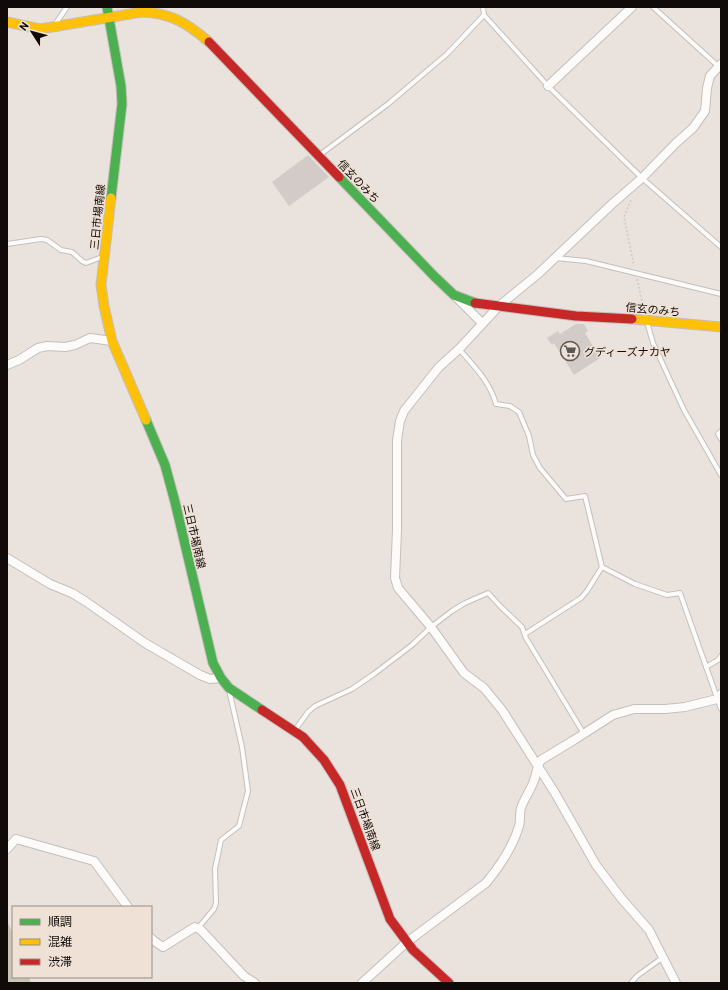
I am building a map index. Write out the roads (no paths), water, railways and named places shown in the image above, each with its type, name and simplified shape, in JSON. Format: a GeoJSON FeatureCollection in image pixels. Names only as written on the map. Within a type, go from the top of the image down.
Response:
{"type":"FeatureCollection","features":[{"type":"Feature","properties":{"kind":"main road","name":"三日市場南線"},"geometry":{"type":"LineString","coordinates":[[107,7],[121,86],[122,104],[101,285],[103,305],[112,341],[164,466],[175,502],[213,663],[221,678],[229,688],[303,737],[324,760],[340,785],[390,919],[413,950],[449,983]]}},
{"type":"Feature","properties":{"kind":"main road","name":"信玄のみち"},"geometry":{"type":"LineString","coordinates":[[7,22],[40,29],[142,12],[156,11],[176,18],[204,37],[454,295],[474,303],[576,316],[647,320],[721,327]]}},
{"type":"Feature","properties":{"kind":"street"},"geometry":{"type":"LineString","coordinates":[[163,7],[176,18]]}},
{"type":"Feature","properties":{"kind":"street"},"geometry":{"type":"LineString","coordinates":[[548,86],[632,7]]}},
{"type":"Feature","properties":{"kind":"street"},"geometry":{"type":"LineString","coordinates":[[676,983],[649,930],[621,898],[596,865],[555,793],[502,710],[484,688],[464,672],[431,627],[398,588],[395,578],[397,530],[397,440],[400,421],[404,411],[439,367],[459,349],[499,306],[642,178],[676,142],[693,128],[705,111],[707,88],[710,76],[720,65]]}},
{"type":"Feature","properties":{"kind":"street"},"geometry":{"type":"LineString","coordinates":[[454,295],[482,323]]}},
{"type":"Feature","properties":{"kind":"street"},"geometry":{"type":"LineString","coordinates":[[7,365],[19,360],[38,348],[47,346],[70,346],[90,338],[112,341]]}},
{"type":"Feature","properties":{"kind":"street"},"geometry":{"type":"LineString","coordinates":[[7,558],[50,584],[85,600],[145,643],[200,675],[210,679],[221,678]]}},
{"type":"Feature","properties":{"kind":"street"},"geometry":{"type":"LineString","coordinates":[[362,983],[407,942],[486,883],[494,874],[507,855],[517,832],[520,824],[520,811],[536,776],[537,765],[545,756],[584,734],[613,715],[634,710],[664,709],[685,706],[719,696]]}},
{"type":"Feature","properties":{"kind":"street"},"geometry":{"type":"LineString","coordinates":[[7,849],[16,839],[94,861],[127,906]]}},
{"type":"Feature","properties":{"kind":"street"},"geometry":{"type":"LineString","coordinates":[[152,939],[163,947],[195,928],[201,930],[244,976],[255,983]]}},
{"type":"Feature","properties":{"kind":"lane"},"geometry":{"type":"LineString","coordinates":[[53,27],[67,7]]}},
{"type":"Feature","properties":{"kind":"lane"},"geometry":{"type":"LineString","coordinates":[[484,7],[484,15],[548,86],[642,178],[721,247]]}},
{"type":"Feature","properties":{"kind":"lane"},"geometry":{"type":"LineString","coordinates":[[653,7],[720,65]]}},
{"type":"Feature","properties":{"kind":"lane"},"geometry":{"type":"LineString","coordinates":[[319,156],[388,104],[441,59],[484,15]]}},
{"type":"Feature","properties":{"kind":"lane"},"geometry":{"type":"LineString","coordinates":[[7,244],[47,240],[61,250],[72,252],[86,263],[105,256]]}},
{"type":"Feature","properties":{"kind":"lane"},"geometry":{"type":"LineString","coordinates":[[554,258],[586,261],[721,294]]}},
{"type":"Feature","properties":{"kind":"lane"},"geometry":{"type":"LineString","coordinates":[[647,320],[653,344],[684,410],[721,475]]}},
{"type":"Feature","properties":{"kind":"lane"},"geometry":{"type":"LineString","coordinates":[[459,349],[484,379],[494,396],[496,404],[510,406],[519,412],[529,436],[533,456],[540,468],[566,500],[585,496],[602,567],[581,598],[524,634]]}},
{"type":"Feature","properties":{"kind":"lane"},"geometry":{"type":"LineString","coordinates":[[721,430],[718,434],[721,439]]}},
{"type":"Feature","properties":{"kind":"lane"},"geometry":{"type":"LineString","coordinates":[[602,567],[635,584],[667,595],[680,593],[706,667],[719,696],[721,709]]}},
{"type":"Feature","properties":{"kind":"lane"},"geometry":{"type":"LineString","coordinates":[[294,731],[308,712],[315,706],[352,689],[412,645],[431,627],[452,611],[465,603],[488,593],[522,627],[524,634],[584,734]]}},
{"type":"Feature","properties":{"kind":"lane"},"geometry":{"type":"LineString","coordinates":[[706,667],[718,660],[721,656]]}},
{"type":"Feature","properties":{"kind":"lane"},"geometry":{"type":"LineString","coordinates":[[197,929],[214,909],[216,903],[215,869],[221,840],[239,826],[248,791],[242,747],[228,692],[229,688]]}},
{"type":"Feature","properties":{"kind":"lane"},"geometry":{"type":"LineString","coordinates":[[631,983],[637,976],[662,958]]}},
{"type":"Feature","properties":{"kind":"place","name":"グディーズナカヤ"},"geometry":{"type":"Point","coordinates":[570,351]}}]}
